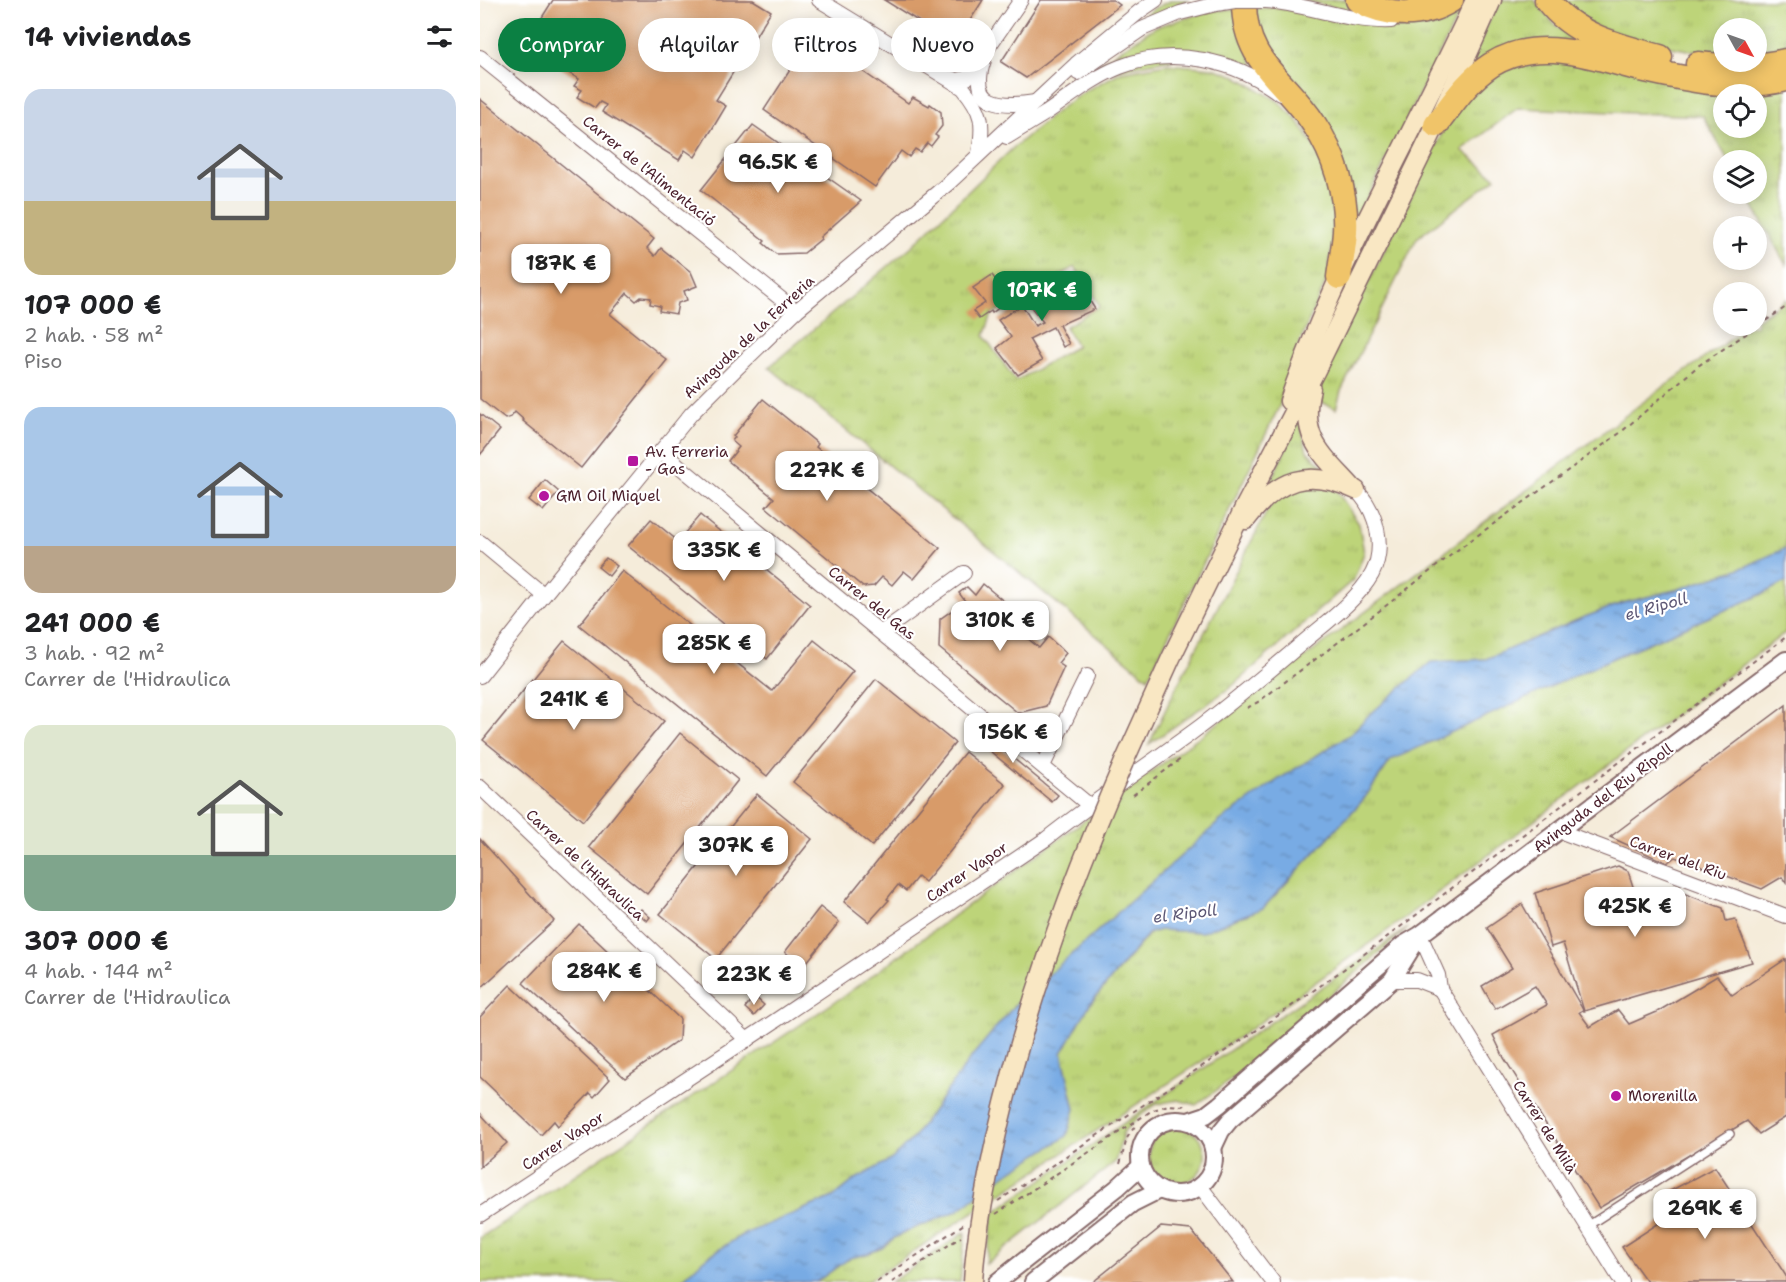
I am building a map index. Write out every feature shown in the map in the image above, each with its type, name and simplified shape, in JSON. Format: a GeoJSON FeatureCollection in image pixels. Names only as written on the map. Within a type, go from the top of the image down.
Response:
{"type":"FeatureCollection","features":[{"type":"Feature","properties":{"kind":"highway"},"geometry":{"type":"LineString","coordinates":[[1255,0],[1244,10],[1249,35],[1260,59],[1304,110],[1334,162],[1343,197],[1345,232],[1339,278]]}},
{"type":"Feature","properties":{"kind":"highway"},"geometry":{"type":"LineString","coordinates":[[1358,0],[1383,10],[1409,13],[1425,12],[1451,0]]}},
{"type":"Feature","properties":{"kind":"highway"},"geometry":{"type":"LineString","coordinates":[[1547,0],[1563,18],[1583,31],[1611,43],[1657,56],[1718,66],[1760,66],[1786,61]]}},
{"type":"Feature","properties":{"kind":"highway"},"geometry":{"type":"LineString","coordinates":[[1436,125],[1459,94],[1480,73],[1504,58],[1531,51],[1573,52],[1648,71],[1706,82],[1748,84],[1786,79]]}},
{"type":"Feature","properties":{"kind":"main road"},"geometry":{"type":"LineString","coordinates":[[1271,453],[1302,364],[1339,278],[1475,0]]}},
{"type":"Feature","properties":{"kind":"main road"},"geometry":{"type":"LineString","coordinates":[[973,1282],[989,1170],[1020,1041],[1065,906],[1147,709],[1271,453],[1316,370],[1370,255],[1436,125],[1492,0]]}},
{"type":"Feature","properties":{"kind":"main road"},"geometry":{"type":"LineString","coordinates":[[1316,370],[1307,408],[1308,428],[1323,456],[1356,490]]}},
{"type":"Feature","properties":{"kind":"main road"},"geometry":{"type":"LineString","coordinates":[[1218,561],[1261,502],[1285,484],[1305,478],[1317,478],[1341,483],[1356,490]]}},
{"type":"Feature","properties":{"kind":"street"},"geometry":{"type":"LineString","coordinates":[[819,0],[963,88],[979,111],[983,131],[980,153]]}},
{"type":"Feature","properties":{"kind":"street"},"geometry":{"type":"LineString","coordinates":[[996,38],[1021,0]]}},
{"type":"Feature","properties":{"kind":"street"},"geometry":{"type":"LineString","coordinates":[[1055,85],[1076,64],[1156,0]]}},
{"type":"Feature","properties":{"kind":"street"},"geometry":{"type":"LineString","coordinates":[[1055,85],[1082,70],[1142,29],[1180,13],[1216,4],[1255,0],[1381,21],[1425,12]]}},
{"type":"Feature","properties":{"kind":"street","name":"Carrer de l'Alimentació"},"geometry":{"type":"LineString","coordinates":[[480,57],[796,311]]}},
{"type":"Feature","properties":{"kind":"street"},"geometry":{"type":"LineString","coordinates":[[980,153],[1047,113],[1083,86],[1112,71],[1140,62],[1173,58],[1217,63],[1258,79],[1309,121],[1324,142]]}},
{"type":"Feature","properties":{"kind":"street"},"geometry":{"type":"LineString","coordinates":[[943,75],[956,80],[967,78],[972,72]]}},
{"type":"Feature","properties":{"kind":"street"},"geometry":{"type":"LineString","coordinates":[[981,72],[981,90],[989,100],[1004,105],[1036,102]]}},
{"type":"Feature","properties":{"kind":"street","name":"Avinguda de la Ferreria"},"geometry":{"type":"LineString","coordinates":[[480,676],[691,414],[796,311],[950,182],[1055,85]]}},
{"type":"Feature","properties":{"kind":"street","name":"Carrer del Gas"},"geometry":{"type":"LineString","coordinates":[[661,451],[1089,805]]}},
{"type":"Feature","properties":{"kind":"street","name":"Carrer Vapor"},"geometry":{"type":"LineString","coordinates":[[480,1215],[747,1040],[1046,839],[1226,705],[1333,616],[1356,595],[1371,575],[1377,562],[1377,528],[1368,504],[1356,490]]}},
{"type":"Feature","properties":{"kind":"street"},"geometry":{"type":"LineString","coordinates":[[480,542],[544,595]]}},
{"type":"Feature","properties":{"kind":"street"},"geometry":{"type":"LineString","coordinates":[[882,632],[964,573]]}},
{"type":"Feature","properties":{"kind":"street","name":"Avinguda del Riu Ripoll"},"geometry":{"type":"LineString","coordinates":[[1188,1121],[1206,1115],[1219,1105],[1384,961],[1786,660]]}},
{"type":"Feature","properties":{"kind":"street"},"geometry":{"type":"LineString","coordinates":[[1043,766],[1087,676]]}},
{"type":"Feature","properties":{"kind":"street","name":"Carrer de l'Hidraulica"},"geometry":{"type":"LineString","coordinates":[[480,787],[747,1040]]}},
{"type":"Feature","properties":{"kind":"street","name":"Carrer del Riu"},"geometry":{"type":"LineString","coordinates":[[1559,831],[1786,916]]}},
{"type":"Feature","properties":{"kind":"street","name":"Avinguda del Riu Ripoll"},"geometry":{"type":"LineString","coordinates":[[1213,1149],[1221,1131],[1230,1120],[1392,980],[1420,935]]}},
{"type":"Feature","properties":{"kind":"street","name":"Carrer de Milà"},"geometry":{"type":"LineString","coordinates":[[1420,935],[1438,975],[1440,989],[1622,1282]]}},
{"type":"Feature","properties":{"kind":"street"},"geometry":{"type":"LineString","coordinates":[[1392,980],[1417,980],[1440,989]]}},
{"type":"Feature","properties":{"kind":"street"},"geometry":{"type":"LineString","coordinates":[[1166,1121],[1188,1121],[1204,1132],[1213,1149],[1212,1169],[1200,1186],[1190,1192],[1180,1194],[1159,1190],[1151,1184],[1141,1166],[1142,1143],[1156,1126],[1166,1121]]}},
{"type":"Feature","properties":{"kind":"street"},"geometry":{"type":"LineString","coordinates":[[997,1282],[1118,1188],[1141,1166]]}},
{"type":"Feature","properties":{"kind":"street"},"geometry":{"type":"LineString","coordinates":[[1200,1186],[1273,1282]]}},
{"type":"Feature","properties":{"kind":"street"},"geometry":{"type":"LineString","coordinates":[[1033,1282],[1133,1203],[1159,1190]]}},
{"type":"Feature","properties":{"kind":"lane"},"geometry":{"type":"LineString","coordinates":[[1586,1227],[1730,1134]]}},
{"type":"Feature","properties":{"kind":"path"},"geometry":{"type":"LineString","coordinates":[[1226,705],[1238,713],[1258,702],[1460,548],[1620,433],[1698,366],[1786,307]]}},
{"type":"Feature","properties":{"kind":"path"},"geometry":{"type":"LineString","coordinates":[[996,1203],[1260,1028],[1351,964],[1786,637]]}},
{"type":"Feature","properties":{"kind":"path"},"geometry":{"type":"LineString","coordinates":[[991,1217],[1138,1120],[1127,1138],[1118,1169]]}},
{"type":"Feature","properties":{"kind":"path"},"geometry":{"type":"LineString","coordinates":[[877,1282],[967,1222]]}},
{"type":"Feature","properties":{"kind":"path"},"geometry":{"type":"LineString","coordinates":[[892,1282],[961,1237]]}},
{"type":"Feature","properties":{"kind":"green space"},"geometry":{"type":"Polygon","coordinates":[[[1172,0],[1189,0],[1131,27],[1153,9],[1172,0]]]}},
{"type":"Feature","properties":{"kind":"green space"},"geometry":{"type":"Polygon","coordinates":[[[1301,0],[1348,0],[1355,12],[1301,0]]]}},
{"type":"Feature","properties":{"kind":"green space"},"geometry":{"type":"Polygon","coordinates":[[[1466,0],[1357,219],[1270,64],[1249,9],[1278,7],[1341,21],[1466,0]]]}},
{"type":"Feature","properties":{"kind":"green space"},"geometry":{"type":"Polygon","coordinates":[[[1498,0],[1534,0],[1556,26],[1579,42],[1465,77],[1498,0]]]}},
{"type":"Feature","properties":{"kind":"green space"},"geometry":{"type":"Polygon","coordinates":[[[1555,0],[1786,0],[1786,51],[1767,54],[1767,18],[1713,18],[1713,54],[1647,43],[1588,24],[1555,0]]]}},
{"type":"Feature","properties":{"kind":"green space"},"geometry":{"type":"Polygon","coordinates":[[[1214,10],[1238,10],[1255,71],[1198,54],[1090,75],[1087,72],[1155,27],[1214,10]]]}},
{"type":"Feature","properties":{"kind":"green space"},"geometry":{"type":"Polygon","coordinates":[[[1528,56],[1761,84],[1713,84],[1713,134],[1703,116],[1518,108],[1462,150],[1496,178],[1417,238],[1341,391],[1336,409],[1315,399],[1322,377],[1452,113],[1467,94],[1528,56]]]}},
{"type":"Feature","properties":{"kind":"green space"},"geometry":{"type":"Polygon","coordinates":[[[1167,64],[1213,68],[1236,76],[1278,101],[1298,121],[1325,163],[1337,207],[1328,277],[1301,339],[1279,407],[1148,678],[769,367],[912,246],[1013,148],[1062,107],[1087,90],[1121,72],[1167,64]],[[1075,267],[992,314],[984,336],[1016,381],[1077,346],[1065,327],[1100,306],[1075,267]]]}},
{"type":"Feature","properties":{"kind":"green space"},"geometry":{"type":"Polygon","coordinates":[[[1767,85],[1786,87],[1786,265],[1767,231],[1767,216],[1758,216],[1752,204],[1767,204],[1767,150],[1722,150],[1716,138],[1767,138],[1767,85]]]}},
{"type":"Feature","properties":{"kind":"green space"},"geometry":{"type":"Polygon","coordinates":[[[1786,299],[1786,548],[1747,566],[1679,589],[1623,603],[1582,618],[1486,659],[1431,662],[1368,716],[1351,734],[1279,779],[1220,821],[1015,1005],[973,1055],[913,1138],[892,1159],[833,1197],[742,1235],[704,1259],[680,1282],[480,1282],[480,1238],[845,995],[1218,723],[1654,394],[1735,336],[1767,336],[1767,313],[1786,299]]]}},
{"type":"Feature","properties":{"kind":"green space"},"geometry":{"type":"Polygon","coordinates":[[[1299,419],[1307,451],[1327,470],[1296,473],[1269,486],[1299,419]]]}},
{"type":"Feature","properties":{"kind":"green space"},"geometry":{"type":"Polygon","coordinates":[[[1303,487],[1335,488],[1359,524],[1364,553],[1354,579],[1231,687],[1149,744],[1267,511],[1279,492],[1303,487]]]}},
{"type":"Feature","properties":{"kind":"green space"},"geometry":{"type":"Polygon","coordinates":[[[1786,582],[1786,632],[1399,922],[1245,1033],[867,1282],[816,1282],[850,1258],[882,1248],[894,1238],[910,1230],[957,1211],[1003,1176],[1075,1109],[1062,1053],[1090,1004],[1150,933],[1160,930],[1202,932],[1263,908],[1363,800],[1391,760],[1786,582]]]}},
{"type":"Feature","properties":{"kind":"green space"},"geometry":{"type":"Polygon","coordinates":[[[1408,928],[1236,1076],[1196,1105],[1178,1100],[1157,1104],[1141,1115],[1124,1131],[1115,1162],[986,1264],[993,1213],[1408,928]]]}},
{"type":"Feature","properties":{"kind":"green space"},"geometry":{"type":"Polygon","coordinates":[[[1171,1127],[1183,1127],[1193,1131],[1201,1139],[1205,1155],[1201,1171],[1193,1179],[1183,1183],[1171,1183],[1161,1179],[1153,1171],[1149,1161],[1149,1149],[1153,1139],[1161,1131],[1171,1127]]]}},
{"type":"Feature","properties":{"kind":"green space"},"geometry":{"type":"Polygon","coordinates":[[[965,1232],[960,1282],[891,1282],[965,1232]]]}},
{"type":"Feature","properties":{"kind":"water","name":"el Ripoll"},"geometry":{"type":"Polygon","coordinates":[[[1786,548],[1786,582],[1391,760],[1363,800],[1263,908],[1202,932],[1160,930],[1149,933],[1090,1004],[1062,1053],[1075,1109],[1067,1136],[1003,1176],[957,1211],[910,1230],[894,1238],[882,1248],[850,1258],[816,1282],[680,1282],[704,1259],[742,1235],[833,1197],[856,1179],[892,1159],[913,1138],[973,1055],[1015,1005],[1220,821],[1279,779],[1351,734],[1368,716],[1431,662],[1486,659],[1582,618],[1623,603],[1679,589],[1747,566],[1786,548]]]}},
{"type":"Feature","properties":{"kind":"building"},"geometry":{"type":"Polygon","coordinates":[[[553,0],[753,0],[771,11],[760,29],[760,18],[638,18],[638,72],[733,72],[716,100],[726,106],[695,157],[685,150],[679,160],[602,112],[606,105],[600,102],[595,108],[577,97],[582,90],[574,86],[579,79],[567,72],[626,72],[626,18],[542,18],[553,0]]]}},
{"type":"Feature","properties":{"kind":"building"},"geometry":{"type":"Polygon","coordinates":[[[884,0],[983,0],[972,18],[913,18],[884,0]]]}},
{"type":"Feature","properties":{"kind":"building"},"geometry":{"type":"Polygon","coordinates":[[[1041,0],[1113,0],[1120,5],[1026,78],[1001,62],[1041,0]]]}},
{"type":"Feature","properties":{"kind":"building"},"geometry":{"type":"Polygon","coordinates":[[[789,72],[864,72],[908,103],[913,97],[929,106],[930,104],[941,112],[942,126],[931,146],[927,143],[920,152],[915,149],[909,157],[901,151],[875,187],[764,110],[789,72]]]}},
{"type":"Feature","properties":{"kind":"building"},"geometry":{"type":"Polygon","coordinates":[[[480,99],[654,239],[647,248],[655,256],[661,248],[691,272],[697,286],[684,291],[687,300],[678,303],[676,314],[659,311],[660,306],[650,304],[651,298],[641,297],[636,301],[627,293],[610,314],[667,360],[581,468],[515,412],[511,417],[505,419],[480,399],[480,99]]]}},
{"type":"Feature","properties":{"kind":"building"},"geometry":{"type":"Polygon","coordinates":[[[753,125],[861,201],[804,253],[776,254],[763,243],[765,241],[701,190],[753,125]]]}},
{"type":"Feature","properties":{"kind":"building"},"geometry":{"type":"Polygon","coordinates":[[[992,275],[1010,299],[992,313],[991,311],[979,319],[973,311],[985,303],[973,288],[992,275]]]}},
{"type":"Feature","properties":{"kind":"building"},"geometry":{"type":"Polygon","coordinates":[[[1073,275],[1095,309],[1059,325],[1069,344],[1063,347],[1053,327],[1029,339],[1042,361],[1018,375],[997,348],[1011,337],[998,320],[1022,305],[1035,326],[1043,322],[1027,302],[1073,275]]]}},
{"type":"Feature","properties":{"kind":"building"},"geometry":{"type":"Polygon","coordinates":[[[763,399],[818,444],[816,447],[940,548],[914,579],[904,571],[892,585],[882,577],[874,586],[863,587],[766,507],[774,498],[728,461],[739,447],[732,441],[735,437],[733,436],[763,399]]]}},
{"type":"Feature","properties":{"kind":"building"},"geometry":{"type":"Polygon","coordinates":[[[480,414],[500,430],[480,455],[480,414]]]}},
{"type":"Feature","properties":{"kind":"building","name":"GM Oil Miquel"},"geometry":{"type":"Polygon","coordinates":[[[545,480],[559,492],[543,511],[529,500],[545,480]]]}},
{"type":"Feature","properties":{"kind":"building"},"geometry":{"type":"Polygon","coordinates":[[[700,515],[810,605],[767,659],[628,546],[651,519],[678,541],[700,515]]]}},
{"type":"Feature","properties":{"kind":"building"},"geometry":{"type":"Polygon","coordinates":[[[606,558],[617,566],[609,576],[598,567],[606,558]]]}},
{"type":"Feature","properties":{"kind":"building"},"geometry":{"type":"Polygon","coordinates":[[[622,571],[772,691],[814,640],[853,671],[767,776],[579,625],[622,571]]]}},
{"type":"Feature","properties":{"kind":"building"},"geometry":{"type":"Polygon","coordinates":[[[983,584],[1006,603],[998,613],[1039,648],[1048,637],[1066,653],[1058,663],[1064,667],[1046,706],[1018,713],[939,648],[940,619],[965,601],[959,593],[967,587],[975,595],[983,584]]]}},
{"type":"Feature","properties":{"kind":"building"},"geometry":{"type":"Polygon","coordinates":[[[564,641],[664,721],[583,821],[483,740],[564,641]]]}},
{"type":"Feature","properties":{"kind":"building"},"geometry":{"type":"Polygon","coordinates":[[[876,679],[955,743],[872,846],[793,782],[876,679]]]}},
{"type":"Feature","properties":{"kind":"building"},"geometry":{"type":"Polygon","coordinates":[[[1786,705],[1786,883],[1782,877],[1762,889],[1675,857],[1667,863],[1610,837],[1786,705]]]}},
{"type":"Feature","properties":{"kind":"building"},"geometry":{"type":"Polygon","coordinates":[[[974,726],[1058,795],[1052,802],[968,733],[974,726]]]}},
{"type":"Feature","properties":{"kind":"building"},"geometry":{"type":"Polygon","coordinates":[[[680,733],[738,780],[647,894],[589,847],[680,733]]]}},
{"type":"Feature","properties":{"kind":"building"},"geometry":{"type":"Polygon","coordinates":[[[965,752],[1005,784],[925,882],[918,876],[906,891],[898,885],[887,899],[889,900],[869,922],[844,902],[965,752]]]}},
{"type":"Feature","properties":{"kind":"building"},"geometry":{"type":"Polygon","coordinates":[[[757,794],[812,839],[716,959],[660,914],[757,794]]]}},
{"type":"Feature","properties":{"kind":"building"},"geometry":{"type":"Polygon","coordinates":[[[480,839],[554,921],[480,989],[480,839]]]}},
{"type":"Feature","properties":{"kind":"building"},"geometry":{"type":"Polygon","coordinates":[[[1618,866],[1628,871],[1643,918],[1662,910],[1672,889],[1723,908],[1726,921],[1735,919],[1752,962],[1584,1011],[1563,943],[1551,947],[1535,893],[1618,866]]]}},
{"type":"Feature","properties":{"kind":"building"},"geometry":{"type":"Polygon","coordinates":[[[1522,904],[1583,1010],[1579,1012],[1590,1027],[1618,1010],[1629,1024],[1657,1012],[1717,976],[1732,995],[1786,959],[1786,1117],[1759,1134],[1747,1121],[1599,1208],[1504,1058],[1493,1035],[1547,1005],[1535,986],[1495,1009],[1482,986],[1512,968],[1487,928],[1522,904]]]}},
{"type":"Feature","properties":{"kind":"building"},"geometry":{"type":"Polygon","coordinates":[[[820,907],[839,922],[803,967],[785,952],[820,907]]]}},
{"type":"Feature","properties":{"kind":"building"},"geometry":{"type":"Polygon","coordinates":[[[641,909],[650,917],[647,921],[638,913],[641,909]]]}},
{"type":"Feature","properties":{"kind":"building"},"geometry":{"type":"Polygon","coordinates":[[[579,924],[680,1019],[679,1040],[625,1078],[523,983],[579,924]]]}},
{"type":"Feature","properties":{"kind":"building"},"geometry":{"type":"Polygon","coordinates":[[[510,985],[610,1079],[594,1097],[590,1093],[558,1126],[554,1121],[541,1135],[480,1077],[480,1017],[510,985]]]}},
{"type":"Feature","properties":{"kind":"building"},"geometry":{"type":"Polygon","coordinates":[[[754,996],[764,1005],[754,1016],[745,1008],[754,996]]]}},
{"type":"Feature","properties":{"kind":"building"},"geometry":{"type":"Polygon","coordinates":[[[480,1113],[507,1143],[480,1167],[480,1113]]]}},
{"type":"Feature","properties":{"kind":"building"},"geometry":{"type":"Polygon","coordinates":[[[1715,1167],[1786,1276],[1786,1282],[1647,1282],[1622,1247],[1681,1209],[1670,1191],[1715,1167]]]}},
{"type":"Feature","properties":{"kind":"building"},"geometry":{"type":"Polygon","coordinates":[[[1161,1227],[1191,1230],[1233,1282],[1093,1282],[1161,1227]]]}},
{"type":"Feature","properties":{"kind":"place","name":"Av. Ferreria - Gas"},"geometry":{"type":"Point","coordinates":[633,461]}},
{"type":"Feature","properties":{"kind":"place","name":"GM Oil Miquel"},"geometry":{"type":"Point","coordinates":[544,496]}},
{"type":"Feature","properties":{"kind":"place","name":"Morenilla"},"geometry":{"type":"Point","coordinates":[1616,1096]}}]}
